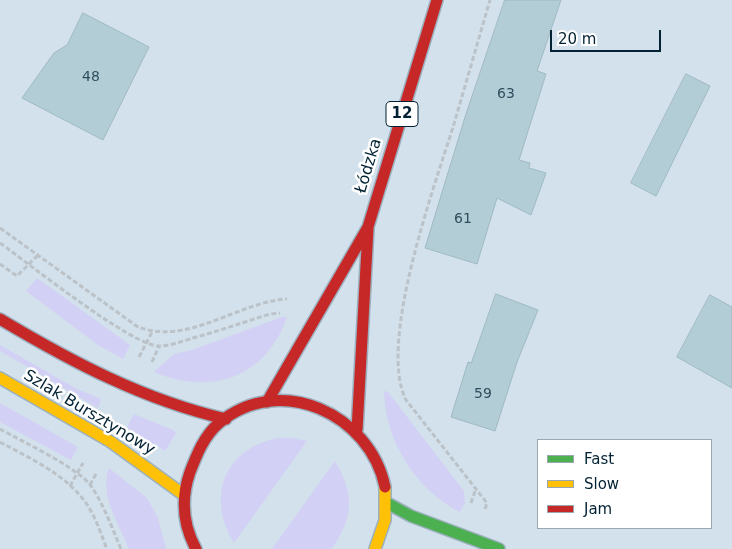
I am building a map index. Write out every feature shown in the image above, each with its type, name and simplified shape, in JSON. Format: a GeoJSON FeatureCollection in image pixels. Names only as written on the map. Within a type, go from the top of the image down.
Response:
{"type":"FeatureCollection","features":[{"type":"Feature","properties":{"kind":"main road","name":"Łódzka"},"geometry":{"type":"LineString","coordinates":[[357,430],[368,228],[437,0]]}},
{"type":"Feature","properties":{"kind":"main road","name":"Łódzka"},"geometry":{"type":"LineString","coordinates":[[267,402],[312,320],[368,228]]}},
{"type":"Feature","properties":{"kind":"main road"},"geometry":{"type":"LineString","coordinates":[[0,319],[82,366],[180,407],[226,419]]}},
{"type":"Feature","properties":{"kind":"main road","name":"Szlak Bursztynowy"},"geometry":{"type":"LineString","coordinates":[[0,378],[111,442],[184,495]]}},
{"type":"Feature","properties":{"kind":"main road"},"geometry":{"type":"LineString","coordinates":[[196,549],[185,522],[184,495],[188,473],[196,452],[209,434],[226,419],[246,408],[267,402],[292,400],[316,405],[338,415],[357,430],[373,451],[383,476],[387,502],[384,524],[375,549]]}},
{"type":"Feature","properties":{"kind":"main road"},"geometry":{"type":"LineString","coordinates":[[387,502],[411,516],[499,549]]}},
{"type":"Feature","properties":{"kind":"path"},"geometry":{"type":"LineString","coordinates":[[475,491],[406,400],[400,384],[398,347],[410,266],[490,0]]}},
{"type":"Feature","properties":{"kind":"path"},"geometry":{"type":"LineString","coordinates":[[0,228],[138,327],[152,332],[197,326],[271,300],[291,299]]}},
{"type":"Feature","properties":{"kind":"path"},"geometry":{"type":"LineString","coordinates":[[0,243],[133,338],[146,343],[160,346],[183,341],[270,314],[286,312],[312,320]]}},
{"type":"Feature","properties":{"kind":"path"},"geometry":{"type":"LineString","coordinates":[[0,264],[17,276],[38,255]]}},
{"type":"Feature","properties":{"kind":"path"},"geometry":{"type":"LineString","coordinates":[[138,359],[152,332]]}},
{"type":"Feature","properties":{"kind":"path"},"geometry":{"type":"LineString","coordinates":[[363,336],[398,347]]}},
{"type":"Feature","properties":{"kind":"path"},"geometry":{"type":"LineString","coordinates":[[0,429],[77,474],[90,485],[106,514],[121,549]]}},
{"type":"Feature","properties":{"kind":"path"},"geometry":{"type":"LineString","coordinates":[[0,442],[46,468],[70,486],[92,512],[108,549]]}},
{"type":"Feature","properties":{"kind":"path"},"geometry":{"type":"LineString","coordinates":[[70,486],[85,460]]}},
{"type":"Feature","properties":{"kind":"shaded area"},"geometry":{"type":"Polygon","coordinates":[[[37,278],[130,345],[123,359],[98,345],[26,291],[37,278]]]}},
{"type":"Feature","properties":{"kind":"shaded area"},"geometry":{"type":"Polygon","coordinates":[[[282,317],[287,317],[278,338],[265,355],[251,368],[234,376],[216,381],[196,382],[175,379],[154,372],[174,354],[192,350],[282,317]]]}},
{"type":"Feature","properties":{"kind":"shaded area"},"geometry":{"type":"Polygon","coordinates":[[[0,345],[75,388],[101,399],[98,408],[0,351],[0,345]]]}},
{"type":"Feature","properties":{"kind":"shaded area"},"geometry":{"type":"Polygon","coordinates":[[[384,391],[388,392],[464,491],[465,503],[460,512],[444,503],[430,491],[406,462],[390,428],[384,391]]]}},
{"type":"Feature","properties":{"kind":"shaded area"},"geometry":{"type":"Polygon","coordinates":[[[0,403],[78,447],[71,460],[0,422],[0,403]]]}},
{"type":"Feature","properties":{"kind":"shaded area"},"geometry":{"type":"Polygon","coordinates":[[[134,414],[176,433],[165,451],[127,427],[134,414]]]}},
{"type":"Feature","properties":{"kind":"shaded area"},"geometry":{"type":"Polygon","coordinates":[[[277,438],[307,441],[234,543],[221,508],[221,492],[225,477],[233,464],[244,453],[259,444],[277,438]]]}},
{"type":"Feature","properties":{"kind":"shaded area"},"geometry":{"type":"Polygon","coordinates":[[[335,461],[346,484],[349,504],[345,525],[333,547],[330,549],[272,549],[335,461]]]}},
{"type":"Feature","properties":{"kind":"shaded area"},"geometry":{"type":"Polygon","coordinates":[[[109,468],[147,498],[158,518],[166,549],[129,549],[108,499],[106,489],[109,468]]]}},
{"type":"Feature","properties":{"kind":"building"},"geometry":{"type":"Polygon","coordinates":[[[505,0],[561,0],[537,71],[546,74],[519,160],[530,163],[529,168],[546,173],[531,215],[497,198],[477,264],[425,248],[466,114],[505,0]]]}},
{"type":"Feature","properties":{"kind":"building"},"geometry":{"type":"Polygon","coordinates":[[[83,13],[149,47],[103,140],[22,98],[54,53],[67,45],[83,13]]]}},
{"type":"Feature","properties":{"kind":"building"},"geometry":{"type":"Polygon","coordinates":[[[686,74],[710,86],[656,196],[631,183],[686,74]]]}},
{"type":"Feature","properties":{"kind":"building"},"geometry":{"type":"Polygon","coordinates":[[[496,294],[538,310],[517,362],[495,431],[451,417],[468,362],[471,363],[496,294]]]}},
{"type":"Feature","properties":{"kind":"building"},"geometry":{"type":"Polygon","coordinates":[[[710,295],[732,307],[732,388],[677,357],[710,295]]]}},
{"type":"Feature","properties":{"kind":"traffic: fast"},"geometry":{"type":"LineString","coordinates":[[387,503],[411,516],[499,549]]}},
{"type":"Feature","properties":{"kind":"traffic: slow"},"geometry":{"type":"LineString","coordinates":[[0,378],[111,442],[184,495]]}},
{"type":"Feature","properties":{"kind":"traffic: slow"},"geometry":{"type":"LineString","coordinates":[[375,549],[385,520],[385,487]]}},
{"type":"Feature","properties":{"kind":"traffic: jam"},"geometry":{"type":"LineString","coordinates":[[267,402],[368,227],[437,0]]}},
{"type":"Feature","properties":{"kind":"traffic: jam"},"geometry":{"type":"LineString","coordinates":[[357,430],[368,229]]}},
{"type":"Feature","properties":{"kind":"traffic: jam"},"geometry":{"type":"LineString","coordinates":[[0,319],[54,350],[109,378],[166,401],[226,419]]}},
{"type":"Feature","properties":{"kind":"traffic: jam"},"geometry":{"type":"LineString","coordinates":[[196,549],[188,530],[185,511],[185,492],[190,472],[198,452],[209,434],[219,423],[243,408],[269,401],[294,402],[319,408],[342,421],[361,439],[376,461],[385,487]]}}]}
